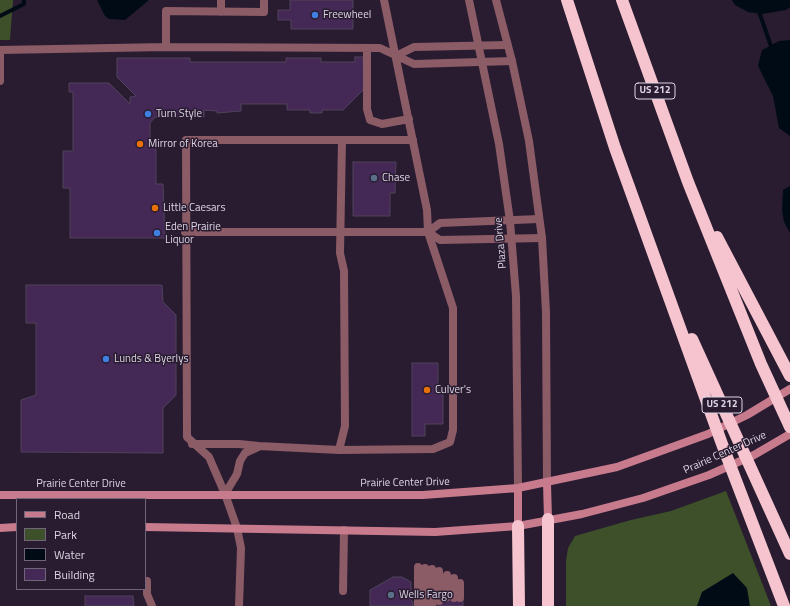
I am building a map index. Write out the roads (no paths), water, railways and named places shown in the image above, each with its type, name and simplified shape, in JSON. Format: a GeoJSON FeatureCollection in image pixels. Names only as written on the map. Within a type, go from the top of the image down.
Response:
{"type":"FeatureCollection","features":[{"type":"Feature","properties":{"kind":"highway","name":"US 212"},"geometry":{"type":"LineString","coordinates":[[567,0],[615,148],[655,256],[790,554]]}},
{"type":"Feature","properties":{"kind":"highway","name":"US 212"},"geometry":{"type":"LineString","coordinates":[[622,0],[688,182],[761,364],[790,427]]}},
{"type":"Feature","properties":{"kind":"highway"},"geometry":{"type":"LineString","coordinates":[[688,182],[790,376]]}},
{"type":"Feature","properties":{"kind":"highway"},"geometry":{"type":"LineString","coordinates":[[655,256],[722,444],[784,606]]}},
{"type":"Feature","properties":{"kind":"highway"},"geometry":{"type":"LineString","coordinates":[[548,519],[548,606]]}},
{"type":"Feature","properties":{"kind":"highway"},"geometry":{"type":"LineString","coordinates":[[518,526],[519,606]]}},
{"type":"Feature","properties":{"kind":"main road","name":"Prairie Center Drive"},"geometry":{"type":"LineString","coordinates":[[0,495],[424,495],[518,488],[617,467],[708,434],[747,415],[790,389]]}},
{"type":"Feature","properties":{"kind":"main road","name":"Prairie Center Drive"},"geometry":{"type":"LineString","coordinates":[[146,527],[436,532],[518,526],[548,519],[582,514],[643,498],[709,475],[754,455],[790,434]]}},
{"type":"Feature","properties":{"kind":"main road"},"geometry":{"type":"LineString","coordinates":[[547,483],[548,519]]}},
{"type":"Feature","properties":{"kind":"main road"},"geometry":{"type":"LineString","coordinates":[[518,488],[518,526]]}},
{"type":"Feature","properties":{"kind":"main road"},"geometry":{"type":"LineString","coordinates":[[0,528],[16,528]]}},
{"type":"Feature","properties":{"kind":"street"},"geometry":{"type":"LineString","coordinates":[[220,12],[221,0]]}},
{"type":"Feature","properties":{"kind":"street"},"geometry":{"type":"LineString","coordinates":[[166,47],[166,11],[264,12],[264,0]]}},
{"type":"Feature","properties":{"kind":"street"},"geometry":{"type":"LineString","coordinates":[[192,444],[239,444],[339,450],[433,449],[450,442],[453,430],[453,308],[428,232],[427,210],[384,0]]}},
{"type":"Feature","properties":{"kind":"street","name":"Plaza Drive"},"geometry":{"type":"LineString","coordinates":[[469,0],[499,144],[512,238],[516,296],[518,488]]}},
{"type":"Feature","properties":{"kind":"street"},"geometry":{"type":"LineString","coordinates":[[496,0],[512,61],[529,141],[540,219],[546,312],[547,483]]}},
{"type":"Feature","properties":{"kind":"street"},"geometry":{"type":"LineString","coordinates":[[396,56],[414,47],[508,45]]}},
{"type":"Feature","properties":{"kind":"street"},"geometry":{"type":"LineString","coordinates":[[0,81],[0,50],[166,47],[380,48],[414,64],[512,61]]}},
{"type":"Feature","properties":{"kind":"street"},"geometry":{"type":"LineString","coordinates":[[367,48],[367,109],[370,120],[382,124],[409,119]]}},
{"type":"Feature","properties":{"kind":"street"},"geometry":{"type":"LineString","coordinates":[[239,606],[241,548],[237,528],[225,494],[209,457],[202,449],[192,444],[187,438],[185,232],[186,140],[413,140]]}},
{"type":"Feature","properties":{"kind":"street"},"geometry":{"type":"LineString","coordinates":[[339,450],[345,426],[344,271],[340,254],[342,140]]}},
{"type":"Feature","properties":{"kind":"street"},"geometry":{"type":"LineString","coordinates":[[428,232],[440,223],[540,219]]}},
{"type":"Feature","properties":{"kind":"street"},"geometry":{"type":"LineString","coordinates":[[185,232],[428,232],[440,240],[542,238]]}},
{"type":"Feature","properties":{"kind":"street"},"geometry":{"type":"LineString","coordinates":[[225,494],[237,474],[240,461],[245,453],[259,446]]}},
{"type":"Feature","properties":{"kind":"street"},"geometry":{"type":"LineString","coordinates":[[343,591],[344,530]]}},
{"type":"Feature","properties":{"kind":"street"},"geometry":{"type":"LineString","coordinates":[[439,573],[442,601]]}},
{"type":"Feature","properties":{"kind":"street"},"geometry":{"type":"LineString","coordinates":[[439,573],[442,601]]}},
{"type":"Feature","properties":{"kind":"street"},"geometry":{"type":"LineString","coordinates":[[439,573],[442,601]]}},
{"type":"Feature","properties":{"kind":"street"},"geometry":{"type":"LineString","coordinates":[[418,606],[439,573]]}},
{"type":"Feature","properties":{"kind":"street"},"geometry":{"type":"LineString","coordinates":[[147,581],[147,594],[152,606]]}},
{"type":"Feature","properties":{"kind":"water"},"geometry":{"type":"Polygon","coordinates":[[[97,0],[149,0],[125,20],[109,19],[105,16],[97,0]]]}},
{"type":"Feature","properties":{"kind":"water"},"geometry":{"type":"Polygon","coordinates":[[[732,0],[790,0],[790,7],[786,10],[762,14],[748,12],[735,5],[732,0]]]}},
{"type":"Feature","properties":{"kind":"water"},"geometry":{"type":"Polygon","coordinates":[[[790,40],[790,136],[779,128],[773,96],[758,66],[762,50],[779,41],[790,40]]]}},
{"type":"Feature","properties":{"kind":"water"},"geometry":{"type":"Polygon","coordinates":[[[790,186],[790,233],[784,222],[782,210],[783,190],[790,186]]]}},
{"type":"Feature","properties":{"kind":"water"},"geometry":{"type":"Polygon","coordinates":[[[733,573],[747,588],[750,606],[697,606],[702,592],[733,573]]]}},
{"type":"Feature","properties":{"kind":"waterway"},"geometry":{"type":"LineString","coordinates":[[0,16],[24,4],[24,0]]}},
{"type":"Feature","properties":{"kind":"waterway"},"geometry":{"type":"LineString","coordinates":[[755,0],[772,49]]}},
{"type":"Feature","properties":{"kind":"place","name":"Freewheel"},"geometry":{"type":"Point","coordinates":[315,15]}},
{"type":"Feature","properties":{"kind":"place","name":"Turn Style"},"geometry":{"type":"Point","coordinates":[148,114]}},
{"type":"Feature","properties":{"kind":"place","name":"Mirror of Korea"},"geometry":{"type":"Point","coordinates":[140,144]}},
{"type":"Feature","properties":{"kind":"place","name":"Chase"},"geometry":{"type":"Point","coordinates":[374,178]}},
{"type":"Feature","properties":{"kind":"place","name":"Little Caesars"},"geometry":{"type":"Point","coordinates":[155,208]}},
{"type":"Feature","properties":{"kind":"place","name":"Eden Prairie Liquor"},"geometry":{"type":"Point","coordinates":[157,233]}},
{"type":"Feature","properties":{"kind":"place","name":"Lunds & Byerlys"},"geometry":{"type":"Point","coordinates":[106,359]}},
{"type":"Feature","properties":{"kind":"place","name":"Culver's"},"geometry":{"type":"Point","coordinates":[427,390]}},
{"type":"Feature","properties":{"kind":"place","name":"Wells Fargo"},"geometry":{"type":"Point","coordinates":[391,595]}}]}
